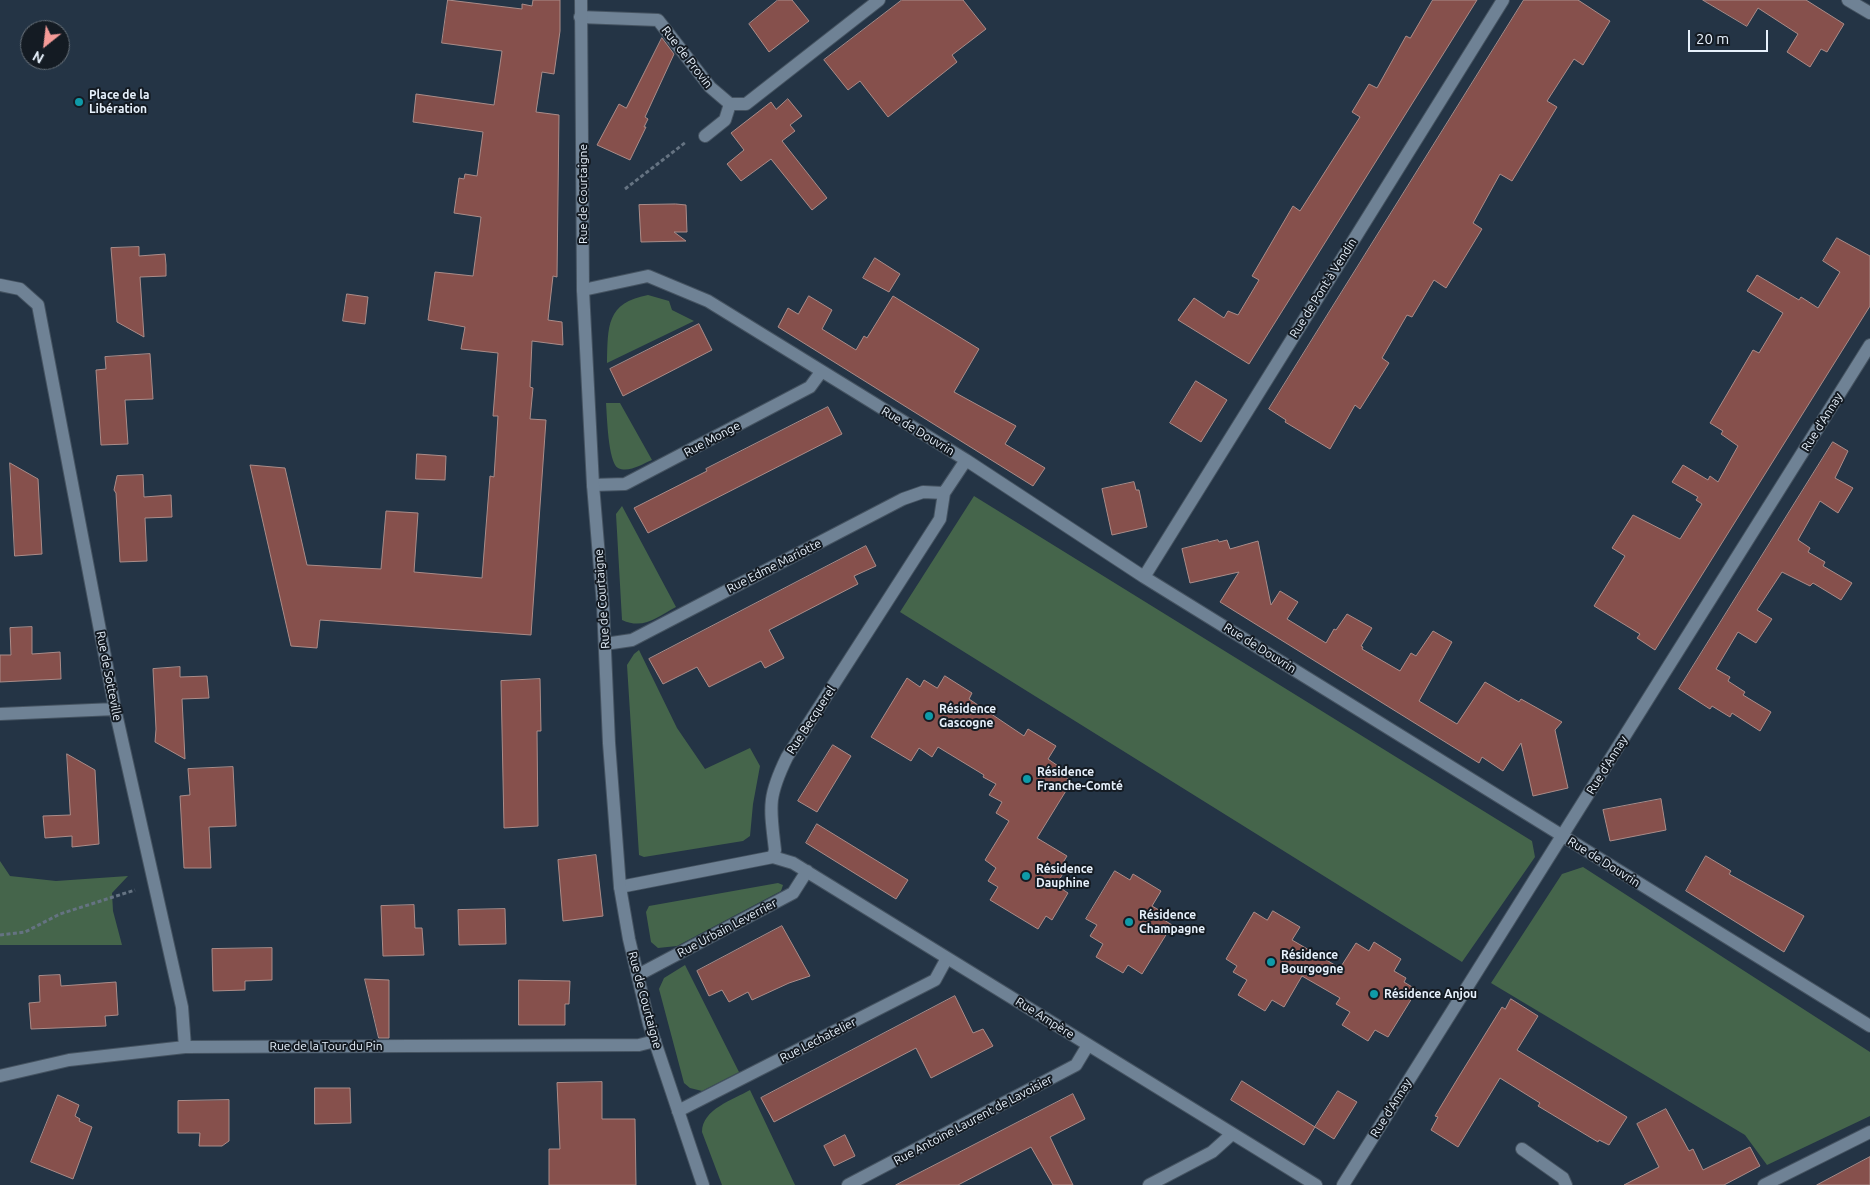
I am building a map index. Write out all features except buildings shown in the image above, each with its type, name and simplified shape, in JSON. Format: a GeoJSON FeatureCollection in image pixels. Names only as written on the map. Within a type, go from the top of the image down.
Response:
{"type":"FeatureCollection","features":[{"type":"Feature","properties":{"kind":"street","name":"Rue de Courtaigne"},"geometry":{"type":"LineString","coordinates":[[581,0],[584,207],[583,290],[593,485],[620,887],[638,975],[655,1041],[703,1185]]}},
{"type":"Feature","properties":{"kind":"street"},"geometry":{"type":"LineString","coordinates":[[705,136],[725,120],[730,104],[746,104],[879,0]]}},
{"type":"Feature","properties":{"kind":"street","name":"Rue de Pont à Vendin"},"geometry":{"type":"LineString","coordinates":[[1144,577],[1503,0]]}},
{"type":"Feature","properties":{"kind":"street"},"geometry":{"type":"LineString","coordinates":[[1848,0],[1870,14]]}},
{"type":"Feature","properties":{"kind":"street","name":"Rue de Provin"},"geometry":{"type":"LineString","coordinates":[[580,17],[658,20],[710,87],[730,104]]}},
{"type":"Feature","properties":{"kind":"street","name":"Rue de Douvrin"},"geometry":{"type":"LineString","coordinates":[[583,290],[648,276],[708,301],[966,460],[1144,577],[1870,1026]]}},
{"type":"Feature","properties":{"kind":"street","name":"Rue de Sotteville"},"geometry":{"type":"LineString","coordinates":[[0,285],[20,289],[38,305],[115,709],[182,1007],[185,1047]]}},
{"type":"Feature","properties":{"kind":"street","name":"Rue d'Annay"},"geometry":{"type":"LineString","coordinates":[[1343,1185],[1870,345]]}},
{"type":"Feature","properties":{"kind":"street","name":"Rue Monge"},"geometry":{"type":"LineString","coordinates":[[593,485],[625,484],[810,387],[821,372]]}},
{"type":"Feature","properties":{"kind":"street","name":"Rue Becquerel"},"geometry":{"type":"LineString","coordinates":[[773,857],[770,804],[774,785],[787,758],[940,519],[944,493],[966,460]]}},
{"type":"Feature","properties":{"kind":"street","name":"Rue Edme Mariotte"},"geometry":{"type":"LineString","coordinates":[[605,644],[632,640],[903,499],[923,492],[944,493]]}},
{"type":"Feature","properties":{"kind":"street"},"geometry":{"type":"LineString","coordinates":[[0,714],[115,709]]}},
{"type":"Feature","properties":{"kind":"street"},"geometry":{"type":"LineString","coordinates":[[620,887],[773,857]]}},
{"type":"Feature","properties":{"kind":"street","name":"Rue Ampère"},"geometry":{"type":"LineString","coordinates":[[773,857],[793,862],[1316,1185]]}},
{"type":"Feature","properties":{"kind":"street","name":"Rue Urbain Leverrier"},"geometry":{"type":"LineString","coordinates":[[638,975],[793,893],[807,871]]}},
{"type":"Feature","properties":{"kind":"street","name":"Rue Lechatelier"},"geometry":{"type":"LineString","coordinates":[[678,1110],[935,980],[947,958]]}},
{"type":"Feature","properties":{"kind":"street","name":"Rue de la Tour du Pin"},"geometry":{"type":"LineString","coordinates":[[0,1076],[69,1060],[185,1047],[639,1045],[655,1041]]}},
{"type":"Feature","properties":{"kind":"street","name":"Rue Antoine Laurent de Lavoisier"},"geometry":{"type":"LineString","coordinates":[[848,1185],[1076,1065],[1088,1044]]}},
{"type":"Feature","properties":{"kind":"street"},"geometry":{"type":"LineString","coordinates":[[1764,1185],[1870,1132]]}},
{"type":"Feature","properties":{"kind":"street"},"geometry":{"type":"LineString","coordinates":[[1149,1185],[1212,1152],[1232,1134]]}},
{"type":"Feature","properties":{"kind":"street"},"geometry":{"type":"LineString","coordinates":[[1522,1149],[1563,1178],[1566,1185]]}},
{"type":"Feature","properties":{"kind":"path"},"geometry":{"type":"LineString","coordinates":[[625,188],[698,134],[705,136]]}},
{"type":"Feature","properties":{"kind":"path"},"geometry":{"type":"LineString","coordinates":[[0,935],[25,932],[60,914],[154,883]]}},
{"type":"Feature","properties":{"kind":"green space"},"geometry":{"type":"Polygon","coordinates":[[[648,295],[669,301],[672,310],[694,321],[607,363],[609,327],[612,318],[624,304],[648,295]]]}},
{"type":"Feature","properties":{"kind":"green space"},"geometry":{"type":"Polygon","coordinates":[[[606,403],[620,403],[652,460],[627,469],[618,468],[610,448],[606,403]]]}},
{"type":"Feature","properties":{"kind":"green space"},"geometry":{"type":"Polygon","coordinates":[[[974,496],[1532,841],[1535,857],[1462,962],[900,612],[974,496]]]}},
{"type":"Feature","properties":{"kind":"green space"},"geometry":{"type":"Polygon","coordinates":[[[622,506],[676,607],[644,623],[637,624],[622,620],[616,514],[622,506]]]}},
{"type":"Feature","properties":{"kind":"green space"},"geometry":{"type":"Polygon","coordinates":[[[639,650],[677,728],[705,769],[750,748],[760,766],[753,804],[750,836],[743,841],[644,857],[639,855],[627,665],[639,650]]]}},
{"type":"Feature","properties":{"kind":"green space"},"geometry":{"type":"Polygon","coordinates":[[[0,861],[10,876],[56,881],[128,876],[112,893],[113,911],[122,945],[0,945],[0,861]]]}},
{"type":"Feature","properties":{"kind":"green space"},"geometry":{"type":"Polygon","coordinates":[[[1583,867],[1870,1052],[1870,1116],[1767,1165],[1745,1135],[1491,983],[1562,874],[1583,867]]]}},
{"type":"Feature","properties":{"kind":"green space"},"geometry":{"type":"Polygon","coordinates":[[[778,883],[783,885],[781,891],[677,946],[658,948],[651,942],[646,912],[649,906],[778,883]]]}},
{"type":"Feature","properties":{"kind":"green space"},"geometry":{"type":"Polygon","coordinates":[[[685,965],[739,1072],[702,1091],[690,1088],[684,1083],[659,989],[664,978],[685,965]]]}},
{"type":"Feature","properties":{"kind":"green space"},"geometry":{"type":"Polygon","coordinates":[[[750,1090],[795,1185],[722,1185],[702,1132],[703,1124],[713,1111],[750,1090]]]}},
{"type":"Feature","properties":{"kind":"place","name":"Place de la Libération"},"geometry":{"type":"Point","coordinates":[79,102]}},
{"type":"Feature","properties":{"kind":"place","name":"Résidence Gascogne"},"geometry":{"type":"Point","coordinates":[929,716]}},
{"type":"Feature","properties":{"kind":"place","name":"Résidence Franche-Comté"},"geometry":{"type":"Point","coordinates":[1027,779]}},
{"type":"Feature","properties":{"kind":"place","name":"Résidence Dauphine"},"geometry":{"type":"Point","coordinates":[1026,876]}},
{"type":"Feature","properties":{"kind":"place","name":"Résidence Champagne"},"geometry":{"type":"Point","coordinates":[1129,922]}},
{"type":"Feature","properties":{"kind":"place","name":"Résidence Bourgogne"},"geometry":{"type":"Point","coordinates":[1271,962]}},
{"type":"Feature","properties":{"kind":"place","name":"Résidence Anjou"},"geometry":{"type":"Point","coordinates":[1374,994]}}]}
